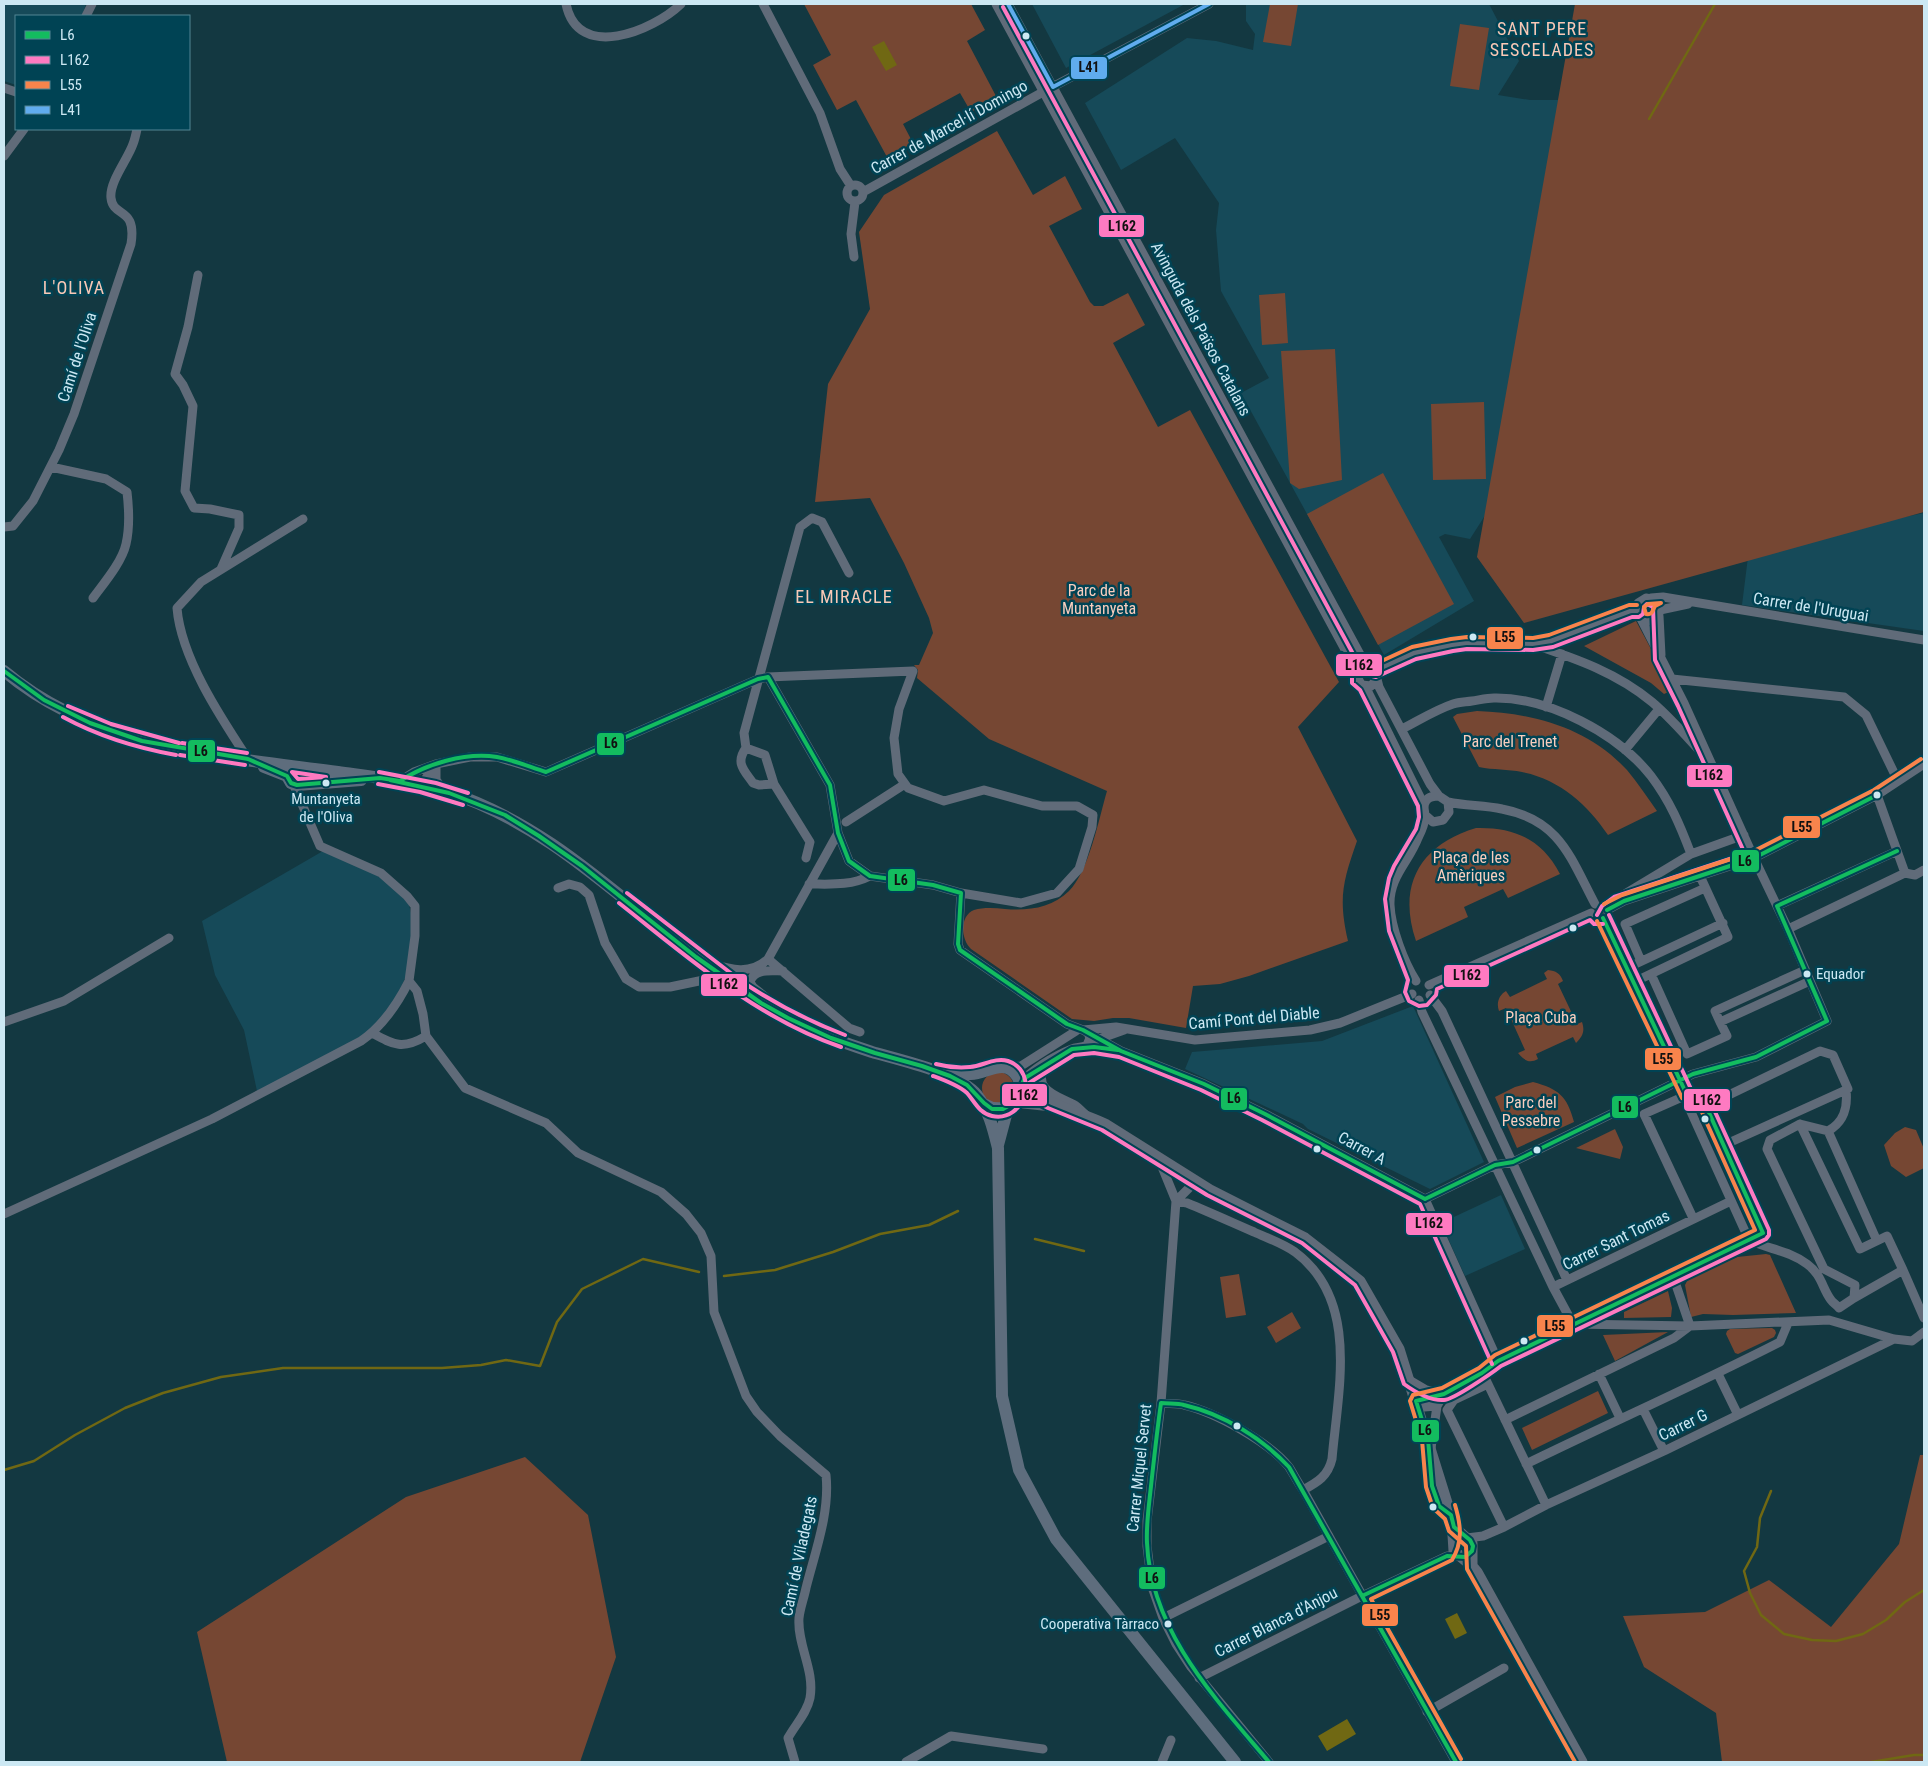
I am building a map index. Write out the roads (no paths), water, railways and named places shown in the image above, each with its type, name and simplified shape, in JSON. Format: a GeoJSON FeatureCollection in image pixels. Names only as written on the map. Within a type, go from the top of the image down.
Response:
{"type":"FeatureCollection","features":[{"type":"Feature","properties":{"kind":"main road"},"geometry":{"type":"LineString","coordinates":[[4,670],[52,704],[90,724],[114,733],[179,749],[421,785],[488,807],[523,825],[566,854],[703,961],[761,1003],[803,1026],[873,1052],[936,1071],[970,1088],[981,1100],[990,1115],[998,1148],[1002,1396],[1019,1470],[1056,1538],[1234,1762]]}},
{"type":"Feature","properties":{"kind":"main road"},"geometry":{"type":"LineString","coordinates":[[248,759],[286,776],[296,787],[380,778]]}},
{"type":"Feature","properties":{"kind":"main road"},"geometry":{"type":"LineString","coordinates":[[936,1071],[973,1074],[993,1067],[1006,1068],[1015,1074],[1020,1085],[1020,1092],[1006,1115],[998,1148]]}},
{"type":"Feature","properties":{"kind":"main road"},"geometry":{"type":"LineString","coordinates":[[986,1070],[978,1081],[981,1100],[997,1110],[1013,1104]]}},
{"type":"Feature","properties":{"kind":"street"},"geometry":{"type":"LineString","coordinates":[[566,4],[574,24],[582,31],[602,36],[622,36],[633,33],[661,20],[681,4]]}},
{"type":"Feature","properties":{"kind":"street"},"geometry":{"type":"LineString","coordinates":[[764,4],[820,113],[840,169],[850,186]]}},
{"type":"Feature","properties":{"kind":"street","name":"Avinguda dels Països Catalans"},"geometry":{"type":"LineString","coordinates":[[996,4],[1358,674]]}},
{"type":"Feature","properties":{"kind":"street","name":"Avinguda dels Països Catalans"},"geometry":{"type":"LineString","coordinates":[[1008,4],[1362,660],[1374,672],[1379,687],[1430,784],[1439,796]]}},
{"type":"Feature","properties":{"kind":"street","name":"Carrer de Marcel·lí Domingo"},"geometry":{"type":"LineString","coordinates":[[863,192],[1043,92],[1209,4]]}},
{"type":"Feature","properties":{"kind":"street"},"geometry":{"type":"LineString","coordinates":[[4,156],[23,130]]}},
{"type":"Feature","properties":{"kind":"street","name":"Camí de l'Oliva"},"geometry":{"type":"LineString","coordinates":[[4,527],[13,526],[33,501],[74,414],[130,244],[131,223],[128,216],[113,205],[111,199],[115,181],[133,144],[137,130]]}},
{"type":"Feature","properties":{"kind":"street"},"geometry":{"type":"LineString","coordinates":[[850,186],[858,186],[863,192],[861,198],[855,202],[851,234],[854,257]]}},
{"type":"Feature","properties":{"kind":"street"},"geometry":{"type":"LineString","coordinates":[[850,186],[847,196],[851,201],[855,202]]}},
{"type":"Feature","properties":{"kind":"street"},"geometry":{"type":"LineString","coordinates":[[198,275],[188,327],[175,374],[183,385],[193,406],[184,491],[194,508],[210,508],[239,515],[239,528],[221,569]]}},
{"type":"Feature","properties":{"kind":"street"},"geometry":{"type":"LineString","coordinates":[[50,466],[106,479],[127,492],[129,510],[126,545],[111,573],[93,598]]}},
{"type":"Feature","properties":{"kind":"street"},"geometry":{"type":"LineString","coordinates":[[774,784],[759,785],[753,783],[740,763],[741,755],[746,748],[744,733],[800,527],[812,518],[822,522],[849,573]]}},
{"type":"Feature","properties":{"kind":"street"},"geometry":{"type":"LineString","coordinates":[[248,759],[217,712],[193,663],[178,621],[177,608],[201,582],[303,519]]}},
{"type":"Feature","properties":{"kind":"street","name":"Carrer de l'Uruguai"},"geometry":{"type":"LineString","coordinates":[[1646,598],[1663,597],[1924,640]]}},
{"type":"Feature","properties":{"kind":"street"},"geometry":{"type":"LineString","coordinates":[[1498,1361],[1425,1199],[1495,1165],[1513,1162],[1693,1074],[1756,1057],[1827,1021],[1788,929],[1672,679],[1636,611],[1638,603],[1646,598],[1655,599],[1660,605],[1661,658]]}},
{"type":"Feature","properties":{"kind":"street"},"geometry":{"type":"LineString","coordinates":[[1642,620],[1651,622],[1660,613],[1693,603]]}},
{"type":"Feature","properties":{"kind":"street"},"geometry":{"type":"LineString","coordinates":[[1374,672],[1414,653],[1452,645],[1475,643],[1533,644],[1551,641],[1631,611],[1636,611]]}},
{"type":"Feature","properties":{"kind":"street"},"geometry":{"type":"LineString","coordinates":[[1533,644],[1592,665],[1613,676],[1651,701],[1711,765]]}},
{"type":"Feature","properties":{"kind":"street"},"geometry":{"type":"LineString","coordinates":[[1546,707],[1562,654]]}},
{"type":"Feature","properties":{"kind":"street"},"geometry":{"type":"LineString","coordinates":[[1374,672],[1364,667],[1358,674],[1358,680],[1365,686],[1424,805],[1425,815],[1418,840],[1400,867],[1393,884],[1390,904],[1393,925],[1408,968],[1416,981]]}},
{"type":"Feature","properties":{"kind":"street"},"geometry":{"type":"LineString","coordinates":[[400,781],[436,764],[470,757],[497,757],[546,772],[758,679],[768,677],[913,671],[899,709],[894,738],[898,774],[908,788],[944,801],[984,790],[1042,806],[1077,806],[1093,815],[1092,827],[1079,869],[1057,892],[1021,903],[960,893],[933,885],[870,876],[849,861],[838,833],[830,785],[768,677]]}},
{"type":"Feature","properties":{"kind":"street"},"geometry":{"type":"LineString","coordinates":[[1365,686],[1371,686],[1374,672]]}},
{"type":"Feature","properties":{"kind":"street"},"geometry":{"type":"LineString","coordinates":[[1672,679],[1844,697],[1866,714],[1898,781]]}},
{"type":"Feature","properties":{"kind":"street"},"geometry":{"type":"LineString","coordinates":[[1402,729],[1454,703],[1495,698],[1546,707],[1579,720],[1602,733],[1624,750],[1650,776],[1673,808],[1691,854]]}},
{"type":"Feature","properties":{"kind":"street"},"geometry":{"type":"LineString","coordinates":[[1624,750],[1659,709]]}},
{"type":"Feature","properties":{"kind":"street"},"geometry":{"type":"LineString","coordinates":[[746,748],[765,755],[774,784],[810,842],[806,858]]}},
{"type":"Feature","properties":{"kind":"street"},"geometry":{"type":"LineString","coordinates":[[421,785],[436,764]]}},
{"type":"Feature","properties":{"kind":"street"},"geometry":{"type":"LineString","coordinates":[[436,764],[436,780],[444,791]]}},
{"type":"Feature","properties":{"kind":"street"},"geometry":{"type":"LineString","coordinates":[[1605,911],[1624,901],[1754,858],[1877,795],[1924,764]]}},
{"type":"Feature","properties":{"kind":"street"},"geometry":{"type":"LineString","coordinates":[[4,1214],[212,1119],[361,1041],[386,1019],[409,981],[415,936],[415,906],[407,896],[381,873],[320,846],[292,774],[297,766]]}},
{"type":"Feature","properties":{"kind":"street"},"geometry":{"type":"LineString","coordinates":[[420,770],[419,778],[421,785]]}},
{"type":"Feature","properties":{"kind":"street"},"geometry":{"type":"LineString","coordinates":[[846,822],[905,784]]}},
{"type":"Feature","properties":{"kind":"street"},"geometry":{"type":"LineString","coordinates":[[1877,795],[1905,873]]}},
{"type":"Feature","properties":{"kind":"street"},"geometry":{"type":"LineString","coordinates":[[1424,805],[1430,797],[1439,796],[1448,802],[1511,811],[1533,819],[1565,846],[1596,918],[1691,854],[1744,835]]}},
{"type":"Feature","properties":{"kind":"street"},"geometry":{"type":"LineString","coordinates":[[1425,815],[1433,822],[1443,820],[1449,812],[1448,802]]}},
{"type":"Feature","properties":{"kind":"street"},"geometry":{"type":"LineString","coordinates":[[703,961],[738,970],[758,966],[768,959],[838,833]]}},
{"type":"Feature","properties":{"kind":"street"},"geometry":{"type":"LineString","coordinates":[[1777,906],[1897,851]]}},
{"type":"Feature","properties":{"kind":"street"},"geometry":{"type":"LineString","coordinates":[[1788,929],[1905,873],[1916,874],[1924,870]]}},
{"type":"Feature","properties":{"kind":"street"},"geometry":{"type":"LineString","coordinates":[[809,884],[846,884],[870,876]]}},
{"type":"Feature","properties":{"kind":"street"},"geometry":{"type":"LineString","coordinates":[[1634,982],[1728,937],[1700,876]]}},
{"type":"Feature","properties":{"kind":"street"},"geometry":{"type":"LineString","coordinates":[[558,888],[570,884],[580,887],[589,895],[605,942],[626,979],[639,987],[670,987],[723,976]]}},
{"type":"Feature","properties":{"kind":"street"},"geometry":{"type":"LineString","coordinates":[[1641,961],[1625,924],[1705,888]]}},
{"type":"Feature","properties":{"kind":"street"},"geometry":{"type":"LineString","coordinates":[[960,893],[958,944],[960,950],[1078,1033],[1090,1038],[1085,1046]]}},
{"type":"Feature","properties":{"kind":"street"},"geometry":{"type":"LineString","coordinates":[[1429,985],[1600,903],[1605,911],[1627,968],[1687,1095],[1687,1103],[1749,1240],[1763,1247],[1785,1252],[1808,1264],[1822,1280],[1830,1300],[1839,1308],[1903,1270]]}},
{"type":"Feature","properties":{"kind":"street"},"geometry":{"type":"LineString","coordinates":[[1627,968],[1723,923]]}},
{"type":"Feature","properties":{"kind":"street"},"geometry":{"type":"LineString","coordinates":[[4,1022],[64,1001],[169,938]]}},
{"type":"Feature","properties":{"kind":"street"},"geometry":{"type":"LineString","coordinates":[[768,959],[849,1028],[860,1032]]}},
{"type":"Feature","properties":{"kind":"street"},"geometry":{"type":"LineString","coordinates":[[738,970],[745,974],[753,987],[803,1026]]}},
{"type":"Feature","properties":{"kind":"street"},"geometry":{"type":"LineString","coordinates":[[1651,974],[1687,1054],[1727,1036],[1715,1011],[1805,970]]}},
{"type":"Feature","properties":{"kind":"street"},"geometry":{"type":"LineString","coordinates":[[750,982],[752,976],[760,972],[783,971]]}},
{"type":"Feature","properties":{"kind":"street"},"geometry":{"type":"LineString","coordinates":[[1552,1287],[1415,997],[1411,987],[1416,981],[1423,980],[1429,985],[1430,995],[1442,1010],[1567,1280]]}},
{"type":"Feature","properties":{"kind":"street","name":"Camí de Viladegats"},"geometry":{"type":"LineString","coordinates":[[409,981],[417,992],[426,1036],[465,1088],[546,1123],[578,1152],[661,1192],[686,1214],[701,1233],[710,1256],[714,1312],[746,1396],[757,1412],[780,1436],[826,1475],[828,1492],[822,1526],[799,1619],[801,1636],[810,1669],[810,1697],[807,1709],[788,1738],[795,1762]]}},
{"type":"Feature","properties":{"kind":"street"},"geometry":{"type":"LineString","coordinates":[[1720,1022],[1810,981]]}},
{"type":"Feature","properties":{"kind":"street"},"geometry":{"type":"LineString","coordinates":[[1415,997],[1425,999],[1430,995]]}},
{"type":"Feature","properties":{"kind":"street","name":"Camí Pont del Diable"},"geometry":{"type":"LineString","coordinates":[[1006,1068],[1021,1066],[1078,1033],[1110,1028],[1120,1031],[1195,1040],[1310,1030],[1340,1023],[1415,997]]}},
{"type":"Feature","properties":{"kind":"street"},"geometry":{"type":"LineString","coordinates":[[1426,1020],[1442,1010]]}},
{"type":"Feature","properties":{"kind":"street"},"geometry":{"type":"LineString","coordinates":[[1058,1107],[1020,1085],[1025,1078],[1048,1062],[1072,1049],[1085,1046],[1120,1031]]}},
{"type":"Feature","properties":{"kind":"street"},"geometry":{"type":"LineString","coordinates":[[1120,1031],[1113,1036],[1113,1043],[1121,1051]]}},
{"type":"Feature","properties":{"kind":"street"},"geometry":{"type":"LineString","coordinates":[[372,1033],[389,1043],[400,1046],[414,1044],[426,1036]]}},
{"type":"Feature","properties":{"kind":"street"},"geometry":{"type":"LineString","coordinates":[[1078,1033],[1074,1045],[1085,1046]]}},
{"type":"Feature","properties":{"kind":"street","name":"Carrer A"},"geometry":{"type":"LineString","coordinates":[[1078,1033],[1099,1039],[1121,1051],[1204,1084],[1273,1118],[1425,1199]]}},
{"type":"Feature","properties":{"kind":"street","name":"Carrer A"},"geometry":{"type":"LineString","coordinates":[[1085,1046],[1121,1051]]}},
{"type":"Feature","properties":{"kind":"street"},"geometry":{"type":"LineString","coordinates":[[1706,1106],[1820,1051],[1833,1055],[1848,1089],[1846,1090],[1847,1102],[1844,1116],[1838,1126],[1828,1131],[1800,1124],[1770,1140],[1767,1149],[1824,1269],[1855,1285],[1854,1298]]}},
{"type":"Feature","properties":{"kind":"street"},"geometry":{"type":"LineString","coordinates":[[1048,1062],[1041,1072],[1041,1078],[1046,1089],[1058,1099],[1076,1106],[1088,1116]]}},
{"type":"Feature","properties":{"kind":"street"},"geometry":{"type":"LineString","coordinates":[[1724,1145],[1846,1090]]}},
{"type":"Feature","properties":{"kind":"street"},"geometry":{"type":"LineString","coordinates":[[1416,1401],[1444,1394],[1482,1373],[1498,1361],[1763,1233],[1706,1106],[1687,1095]]}},
{"type":"Feature","properties":{"kind":"street"},"geometry":{"type":"LineString","coordinates":[[1687,1095],[1644,1114],[1693,1218]]}},
{"type":"Feature","properties":{"kind":"street"},"geometry":{"type":"LineString","coordinates":[[1013,1104],[1058,1107],[1088,1116],[1105,1124],[1196,1181],[1305,1238],[1360,1281],[1399,1349],[1454,1527],[1455,1552],[1472,1566],[1582,1762]]}},
{"type":"Feature","properties":{"kind":"street"},"geometry":{"type":"LineString","coordinates":[[1800,1124],[1860,1249],[1887,1236],[1924,1318]]}},
{"type":"Feature","properties":{"kind":"street"},"geometry":{"type":"LineString","coordinates":[[1828,1131],[1877,1241]]}},
{"type":"Feature","properties":{"kind":"street","name":"Carrer Miquel Servet"},"geometry":{"type":"LineString","coordinates":[[1158,1157],[1176,1201],[1160,1403],[1147,1521],[1147,1546],[1152,1587],[1163,1618],[1176,1644],[1200,1678],[1269,1762]]}},
{"type":"Feature","properties":{"kind":"street"},"geometry":{"type":"LineString","coordinates":[[1176,1201],[1196,1181]]}},
{"type":"Feature","properties":{"kind":"street","name":"Carrer Sant Tomas"},"geometry":{"type":"LineString","coordinates":[[1574,1324],[1552,1287],[1731,1200]]}},
{"type":"Feature","properties":{"kind":"street"},"geometry":{"type":"LineString","coordinates":[[1176,1201],[1187,1203],[1282,1244],[1304,1260],[1328,1290],[1340,1327],[1339,1377],[1332,1459],[1330,1467],[1319,1481],[1303,1490]]}},
{"type":"Feature","properties":{"kind":"street"},"geometry":{"type":"LineString","coordinates":[[1674,1276],[1690,1326]]}},
{"type":"Feature","properties":{"kind":"street"},"geometry":{"type":"LineString","coordinates":[[1574,1324],[1690,1326],[1829,1320],[1894,1339],[1912,1341],[1924,1332]]}},
{"type":"Feature","properties":{"kind":"street"},"geometry":{"type":"LineString","coordinates":[[1526,1464],[1620,1418],[1718,1374],[1780,1342],[1788,1323]]}},
{"type":"Feature","properties":{"kind":"street"},"geometry":{"type":"LineString","coordinates":[[1505,1420],[1674,1338],[1690,1326]]}},
{"type":"Feature","properties":{"kind":"street","name":"Carrer G"},"geometry":{"type":"LineString","coordinates":[[1469,1543],[1894,1339]]}},
{"type":"Feature","properties":{"kind":"street"},"geometry":{"type":"LineString","coordinates":[[1482,1373],[1546,1505]]}},
{"type":"Feature","properties":{"kind":"street"},"geometry":{"type":"LineString","coordinates":[[1599,1374],[1620,1418]]}},
{"type":"Feature","properties":{"kind":"street"},"geometry":{"type":"LineString","coordinates":[[1718,1374],[1738,1415]]}},
{"type":"Feature","properties":{"kind":"street"},"geometry":{"type":"LineString","coordinates":[[1409,1380],[1426,1390],[1444,1394]]}},
{"type":"Feature","properties":{"kind":"street"},"geometry":{"type":"LineString","coordinates":[[1488,1384],[1454,1400],[1447,1410],[1504,1527]]}},
{"type":"Feature","properties":{"kind":"street"},"geometry":{"type":"LineString","coordinates":[[1431,1448],[1437,1406],[1444,1394]]}},
{"type":"Feature","properties":{"kind":"street"},"geometry":{"type":"LineString","coordinates":[[1416,1401],[1424,1407],[1437,1406]]}},
{"type":"Feature","properties":{"kind":"street"},"geometry":{"type":"LineString","coordinates":[[1160,1403],[1184,1405],[1213,1416],[1243,1431],[1282,1460],[1303,1490],[1456,1762]]}},
{"type":"Feature","properties":{"kind":"street"},"geometry":{"type":"LineString","coordinates":[[1643,1409],[1664,1451]]}},
{"type":"Feature","properties":{"kind":"street"},"geometry":{"type":"LineString","coordinates":[[1454,1527],[1469,1543],[1472,1566]]}},
{"type":"Feature","properties":{"kind":"street"},"geometry":{"type":"LineString","coordinates":[[1163,1618],[1329,1536]]}},
{"type":"Feature","properties":{"kind":"street"},"geometry":{"type":"LineString","coordinates":[[1455,1552],[1458,1539],[1469,1543]]}},
{"type":"Feature","properties":{"kind":"street"},"geometry":{"type":"LineString","coordinates":[[1455,1552],[1468,1556],[1469,1543]]}},
{"type":"Feature","properties":{"kind":"street","name":"Carrer Blanca d'Anjou"},"geometry":{"type":"LineString","coordinates":[[1200,1678],[1362,1596],[1455,1552]]}},
{"type":"Feature","properties":{"kind":"street"},"geometry":{"type":"LineString","coordinates":[[1427,1712],[1504,1668]]}},
{"type":"Feature","properties":{"kind":"street"},"geometry":{"type":"LineString","coordinates":[[906,1762],[951,1736],[1043,1749]]}},
{"type":"Feature","properties":{"kind":"street"},"geometry":{"type":"LineString","coordinates":[[1162,1762],[1171,1740]]}},
{"type":"Feature","properties":{"kind":"waterway"},"geometry":{"type":"LineString","coordinates":[[1649,119],[1715,4]]}},
{"type":"Feature","properties":{"kind":"waterway"},"geometry":{"type":"LineString","coordinates":[[724,1276],[775,1270],[833,1252],[880,1234],[929,1225],[958,1211]]}},
{"type":"Feature","properties":{"kind":"waterway"},"geometry":{"type":"LineString","coordinates":[[1035,1239],[1084,1251]]}},
{"type":"Feature","properties":{"kind":"waterway"},"geometry":{"type":"LineString","coordinates":[[4,1470],[34,1461],[75,1435],[125,1408],[163,1393],[221,1377],[283,1368],[442,1368],[481,1365],[506,1360],[540,1366],[557,1322],[582,1289],[643,1259],[699,1272]]}},
{"type":"Feature","properties":{"kind":"waterway"},"geometry":{"type":"LineString","coordinates":[[1771,1491],[1760,1518],[1757,1547],[1744,1571],[1750,1593],[1761,1615],[1784,1634],[1812,1640],[1836,1641],[1863,1634],[1886,1620],[1905,1602],[1924,1590]]}},
{"type":"Feature","properties":{"kind":"waterway"},"geometry":{"type":"LineString","coordinates":[[1871,1762],[1924,1755]]}},
{"type":"Feature","properties":{"kind":"place","name":"Muntanyeta de l'Oliva"},"geometry":{"type":"Point","coordinates":[326,783]}},
{"type":"Feature","properties":{"kind":"place","name":"Equador"},"geometry":{"type":"Point","coordinates":[1807,974]}},
{"type":"Feature","properties":{"kind":"place","name":"Cooperativa Tàrraco"},"geometry":{"type":"Point","coordinates":[1168,1624]}},
{"type":"Feature","properties":{"kind":"district","name":"SANT PERE SESCELADES"},"geometry":{"type":"Point","coordinates":[1542,38]}},
{"type":"Feature","properties":{"kind":"district","name":"L'OLIVA"},"geometry":{"type":"Point","coordinates":[74,287]}},
{"type":"Feature","properties":{"kind":"district","name":"EL MIRACLE"},"geometry":{"type":"Point","coordinates":[844,596]}},
{"type":"Feature","properties":{"kind":"park label","name":"Parc de la Muntanyeta"},"geometry":{"type":"Point","coordinates":[1099,599]}},
{"type":"Feature","properties":{"kind":"park label","name":"Parc del Trenet"},"geometry":{"type":"Point","coordinates":[1510,741]}},
{"type":"Feature","properties":{"kind":"park label","name":"Plaça de les Amèriques"},"geometry":{"type":"Point","coordinates":[1471,866]}},
{"type":"Feature","properties":{"kind":"park label","name":"Plaça Cuba"},"geometry":{"type":"Point","coordinates":[1541,1017]}},
{"type":"Feature","properties":{"kind":"park label","name":"Parc del Pessebre"},"geometry":{"type":"Point","coordinates":[1531,1111]}}]}
